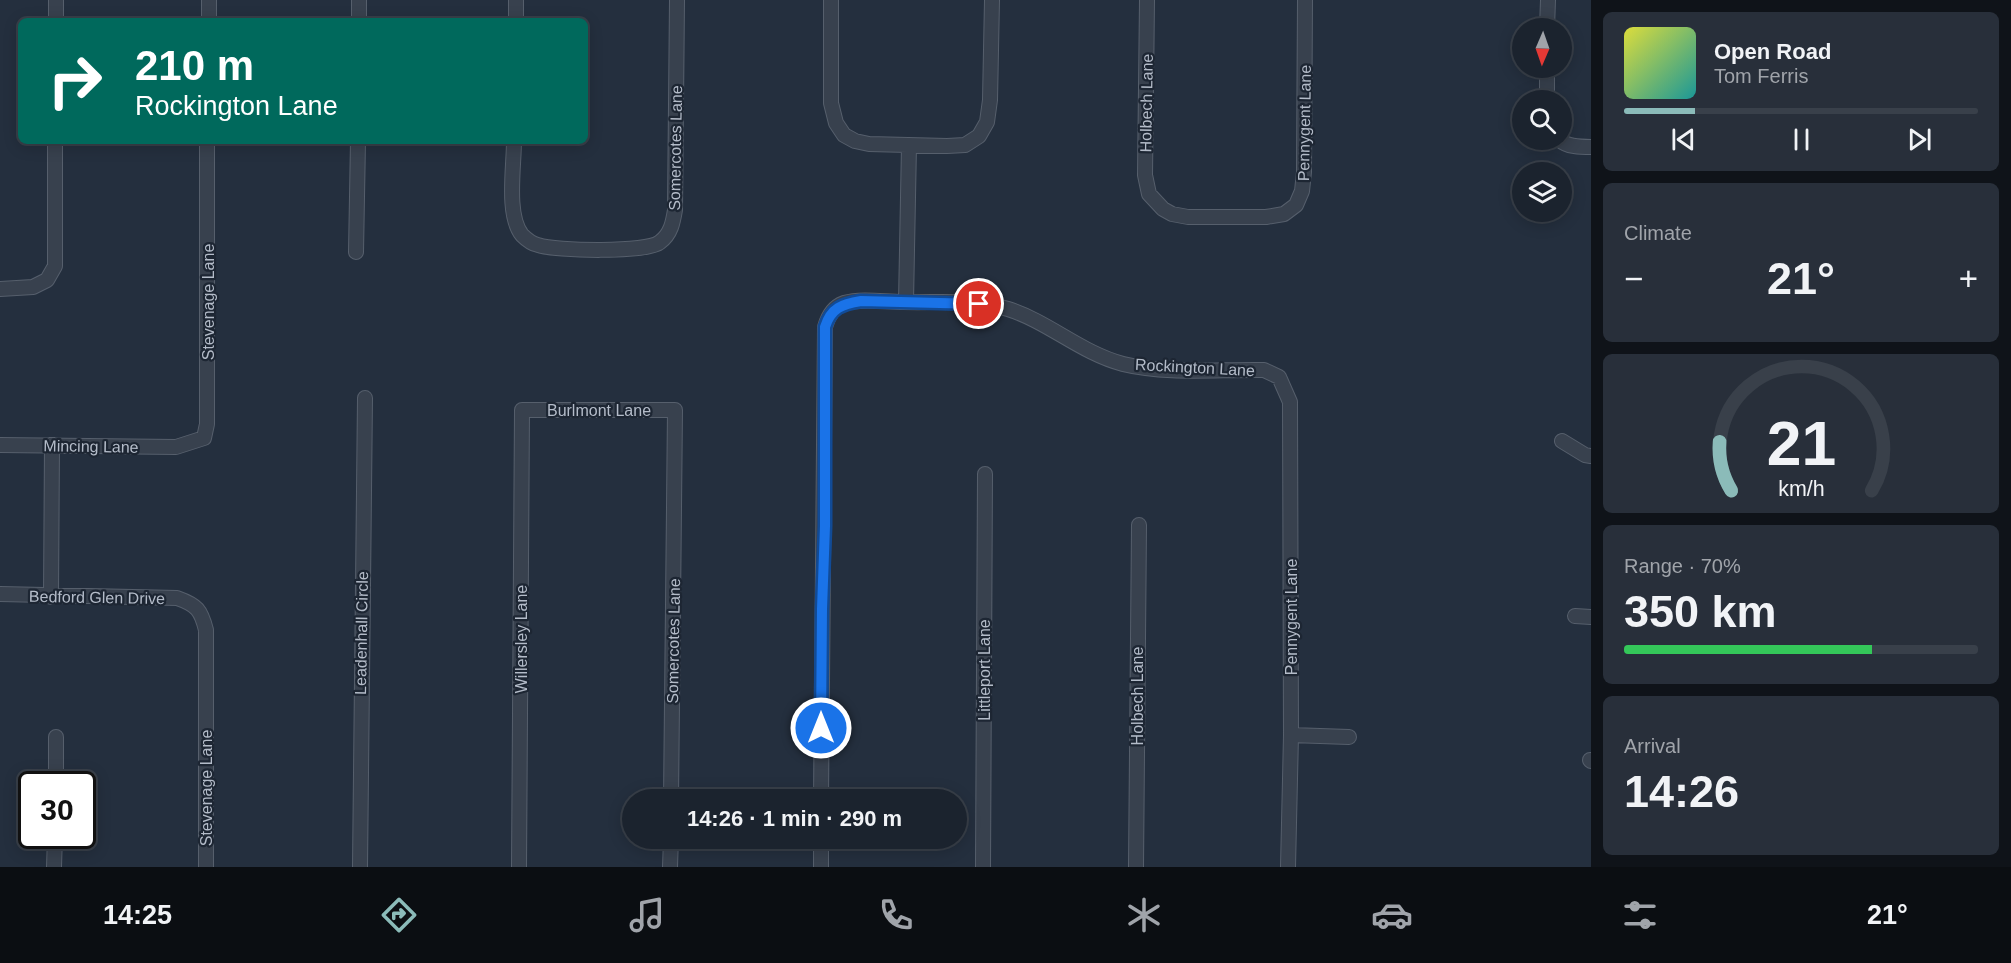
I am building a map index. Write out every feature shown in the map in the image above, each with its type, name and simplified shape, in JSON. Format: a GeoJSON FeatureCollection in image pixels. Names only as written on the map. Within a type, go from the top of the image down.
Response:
{"type":"FeatureCollection","features":[{"type":"Feature","properties":{"kind":"street"},"geometry":{"type":"LineString","coordinates":[[56,0],[56,18]]}},
{"type":"Feature","properties":{"kind":"street"},"geometry":{"type":"LineString","coordinates":[[209,0],[209,18]]}},
{"type":"Feature","properties":{"kind":"street"},"geometry":{"type":"LineString","coordinates":[[359,0],[359,18]]}},
{"type":"Feature","properties":{"kind":"street"},"geometry":{"type":"LineString","coordinates":[[516,0],[516,18]]}},
{"type":"Feature","properties":{"kind":"street","name":"Somercotes Lane"},"geometry":{"type":"LineString","coordinates":[[514,144],[513,210],[516,223],[524,237],[537,245],[555,248],[641,249],[659,243],[672,229],[675,210],[677,0]]}},
{"type":"Feature","properties":{"kind":"street"},"geometry":{"type":"LineString","coordinates":[[831,0],[830,92],[836,123],[844,135],[855,141],[909,145],[965,145],[979,136],[987,122],[990,100],[992,0]]}},
{"type":"Feature","properties":{"kind":"street","name":"Holbech Lane"},"geometry":{"type":"LineString","coordinates":[[1147,0],[1145,175],[1149,194],[1156,203]]}},
{"type":"Feature","properties":{"kind":"street","name":"Pennygent Lane"},"geometry":{"type":"LineString","coordinates":[[1156,203],[1172,214],[1188,217],[1266,217],[1284,214],[1296,205],[1302,191],[1304,172],[1305,0]]}},
{"type":"Feature","properties":{"kind":"street"},"geometry":{"type":"LineString","coordinates":[[1548,0],[1548,18]]}},
{"type":"Feature","properties":{"kind":"street"},"geometry":{"type":"LineString","coordinates":[[0,289],[33,287],[47,280],[55,266],[56,144]]}},
{"type":"Feature","properties":{"kind":"street","name":"Stevenage Lane"},"geometry":{"type":"LineString","coordinates":[[181,445],[204,438],[207,424],[207,144]]}},
{"type":"Feature","properties":{"kind":"street"},"geometry":{"type":"LineString","coordinates":[[356,252],[358,144]]}},
{"type":"Feature","properties":{"kind":"street"},"geometry":{"type":"LineString","coordinates":[[906,302],[909,145]]}},
{"type":"Feature","properties":{"kind":"street"},"geometry":{"type":"LineString","coordinates":[[1572,145],[1591,147]]}},
{"type":"Feature","properties":{"kind":"street","name":"Rockington Lane"},"geometry":{"type":"LineString","coordinates":[[821,789],[825,327],[829,314],[842,304],[861,301],[964,302],[1008,309],[1097,355],[1138,367],[1185,370],[1264,370],[1272,374]]}},
{"type":"Feature","properties":{"kind":"street","name":"Pennygent Lane"},"geometry":{"type":"LineString","coordinates":[[1272,374],[1279,376],[1290,402],[1292,735],[1288,867]]}},
{"type":"Feature","properties":{"kind":"street","name":"Leadenhall Circle"},"geometry":{"type":"LineString","coordinates":[[360,867],[365,398]]}},
{"type":"Feature","properties":{"kind":"street","name":"Burlmont Lane"},"geometry":{"type":"LineString","coordinates":[[522,410],[675,410]]}},
{"type":"Feature","properties":{"kind":"street","name":"Willersley Lane"},"geometry":{"type":"LineString","coordinates":[[519,867],[522,410]]}},
{"type":"Feature","properties":{"kind":"street","name":"Somercotes Lane"},"geometry":{"type":"LineString","coordinates":[[671,789],[675,410]]}},
{"type":"Feature","properties":{"kind":"street"},"geometry":{"type":"LineString","coordinates":[[1562,441],[1585,455],[1591,456]]}},
{"type":"Feature","properties":{"kind":"street","name":"Mincing Lane"},"geometry":{"type":"LineString","coordinates":[[0,445],[176,447],[181,445]]}},
{"type":"Feature","properties":{"kind":"street"},"geometry":{"type":"LineString","coordinates":[[51,597],[52,445]]}},
{"type":"Feature","properties":{"kind":"street","name":"Littleport Lane"},"geometry":{"type":"LineString","coordinates":[[983,867],[985,474]]}},
{"type":"Feature","properties":{"kind":"street","name":"Holbech Lane"},"geometry":{"type":"LineString","coordinates":[[1136,867],[1139,525]]}},
{"type":"Feature","properties":{"kind":"street","name":"Bedford Glen Drive"},"geometry":{"type":"LineString","coordinates":[[0,594],[51,597],[166,597],[193,604]]}},
{"type":"Feature","properties":{"kind":"street","name":"Stevenage Lane"},"geometry":{"type":"LineString","coordinates":[[193,604],[202,615],[206,630],[206,867]]}},
{"type":"Feature","properties":{"kind":"street"},"geometry":{"type":"LineString","coordinates":[[1575,616],[1591,617]]}},
{"type":"Feature","properties":{"kind":"street"},"geometry":{"type":"LineString","coordinates":[[1292,735],[1349,737]]}},
{"type":"Feature","properties":{"kind":"street"},"geometry":{"type":"LineString","coordinates":[[56,737],[56,771]]}},
{"type":"Feature","properties":{"kind":"street"},"geometry":{"type":"LineString","coordinates":[[54,867],[55,849]]}},
{"type":"Feature","properties":{"kind":"street"},"geometry":{"type":"LineString","coordinates":[[670,867],[671,849]]}},
{"type":"Feature","properties":{"kind":"street"},"geometry":{"type":"LineString","coordinates":[[821,849],[821,867]]}},
{"type":"Feature","properties":{"kind":"route"},"geometry":{"type":"LineString","coordinates":[[821,728],[825,526],[825,327],[829,314],[842,304],[861,301],[979,304]]}}]}
